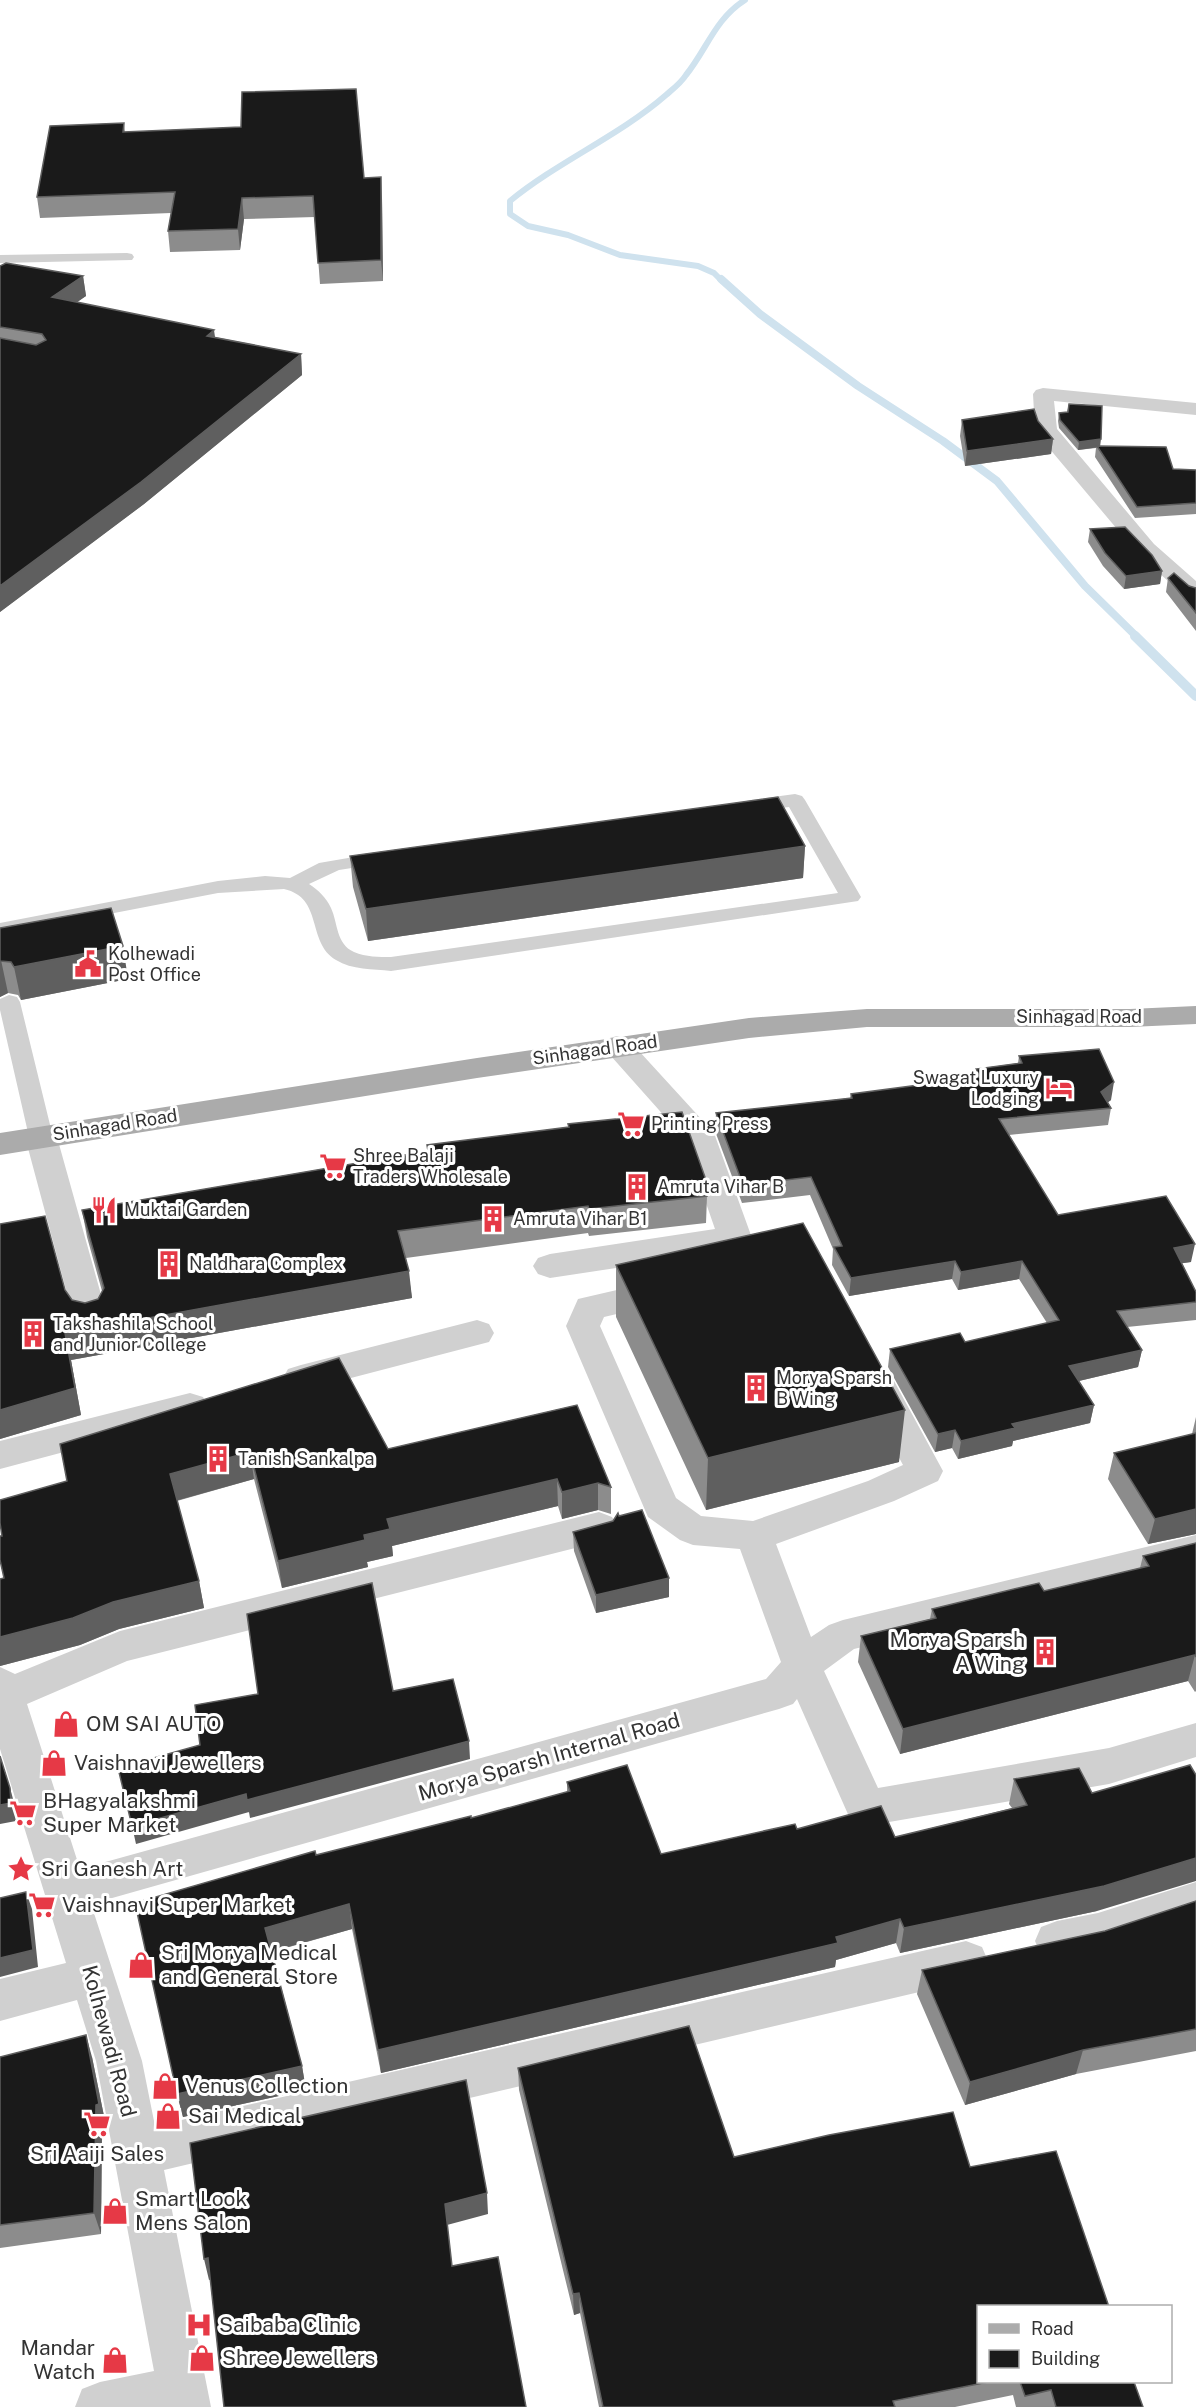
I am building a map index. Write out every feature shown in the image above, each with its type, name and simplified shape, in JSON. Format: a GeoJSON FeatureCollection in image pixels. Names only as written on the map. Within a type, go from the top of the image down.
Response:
{"type":"FeatureCollection","features":[{"type":"Feature","properties":{"kind":"main road","name":"Sinhagad Road"},"geometry":{"type":"LineString","coordinates":[[0,1144],[617,1046],[749,1028],[867,1018],[1130,1018],[1196,1015]]}},
{"type":"Feature","properties":{"kind":"street"},"geometry":{"type":"LineString","coordinates":[[1196,409],[1043,393],[1046,430],[1146,549],[1196,594]]}},
{"type":"Feature","properties":{"kind":"street"},"geometry":{"type":"LineString","coordinates":[[550,1266],[735,1238],[698,1133],[617,1046]]}},
{"type":"Feature","properties":{"kind":"street"},"geometry":{"type":"LineString","coordinates":[[41,1137],[90,1316]]}},
{"type":"Feature","properties":{"kind":"street"},"geometry":{"type":"LineString","coordinates":[[694,1284],[590,1308],[583,1326],[661,1507],[693,1530],[754,1536],[881,1491],[924,1471],[864,1360]]}},
{"type":"Feature","properties":{"kind":"street"},"geometry":{"type":"LineString","coordinates":[[270,1386],[477,1333]]}},
{"type":"Feature","properties":{"kind":"street"},"geometry":{"type":"LineString","coordinates":[[0,1455],[224,1398]]}},
{"type":"Feature","properties":{"kind":"street"},"geometry":{"type":"LineString","coordinates":[[2,1690],[120,1647],[599,1527]]}},
{"type":"Feature","properties":{"kind":"street"},"geometry":{"type":"LineString","coordinates":[[754,1536],[802,1665],[866,1808],[1109,1766],[1196,1740]]}},
{"type":"Feature","properties":{"kind":"street","name":"Morya Sparsh Internal Road"},"geometry":{"type":"LineString","coordinates":[[66,1892],[779,1692],[802,1665],[843,1636],[1196,1550]]}},
{"type":"Feature","properties":{"kind":"street","name":"Kolhewadi Road"},"geometry":{"type":"LineString","coordinates":[[2,1690],[119,2061],[185,2399]]}},
{"type":"Feature","properties":{"kind":"street"},"geometry":{"type":"LineString","coordinates":[[138,2153],[435,2086],[872,1981],[1098,1933],[1196,1901]]}},
{"type":"Feature","properties":{"kind":"street"},"geometry":{"type":"LineString","coordinates":[[0,2000],[93,1976]]}},
{"type":"Feature","properties":{"kind":"street"},"geometry":{"type":"LineString","coordinates":[[100,2407],[185,2399]]}},
{"type":"Feature","properties":{"kind":"lane"},"geometry":{"type":"LineString","coordinates":[[0,259],[127,257]]}},
{"type":"Feature","properties":{"kind":"lane"},"geometry":{"type":"LineString","coordinates":[[0,929],[215,887],[273,882],[296,885],[317,901],[334,951],[348,960],[369,964],[391,964],[851,897],[795,800],[725,810]]}},
{"type":"Feature","properties":{"kind":"lane"},"geometry":{"type":"LineString","coordinates":[[296,885],[311,872],[330,866],[400,856]]}},
{"type":"Feature","properties":{"kind":"lane"},"geometry":{"type":"LineString","coordinates":[[9,1002],[41,1137]]}},
{"type":"Feature","properties":{"kind":"building"},"geometry":{"type":"Polygon","coordinates":[[[356,89],[364,178],[381,177],[381,260],[318,263],[313,196],[242,198],[238,229],[168,231],[175,192],[37,197],[50,126],[124,123],[123,132],[241,127],[242,92],[356,89]]]}},
{"type":"Feature","properties":{"kind":"building"},"geometry":{"type":"Polygon","coordinates":[[[6,263],[83,276],[52,297],[214,330],[207,336],[301,354],[141,482],[0,586],[0,338],[36,345],[46,340],[42,334],[0,327],[0,266],[6,263]]]}},
{"type":"Feature","properties":{"kind":"building"},"geometry":{"type":"Polygon","coordinates":[[[1069,404],[1102,406],[1101,439],[1079,442],[1060,420],[1059,413],[1068,412],[1069,404]]]}},
{"type":"Feature","properties":{"kind":"building"},"geometry":{"type":"Polygon","coordinates":[[[1034,409],[1038,421],[1053,439],[967,451],[962,420],[1034,409]]]}},
{"type":"Feature","properties":{"kind":"building"},"geometry":{"type":"Polygon","coordinates":[[[1097,446],[1166,447],[1173,469],[1196,470],[1196,503],[1137,507],[1097,446]]]}},
{"type":"Feature","properties":{"kind":"building"},"geometry":{"type":"Polygon","coordinates":[[[1125,527],[1152,555],[1162,571],[1126,576],[1105,553],[1090,529],[1125,527]]]}},
{"type":"Feature","properties":{"kind":"building"},"geometry":{"type":"Polygon","coordinates":[[[1174,573],[1189,586],[1196,588],[1196,613],[1168,578],[1174,573]]]}},
{"type":"Feature","properties":{"kind":"building"},"geometry":{"type":"Polygon","coordinates":[[[778,797],[805,846],[366,909],[350,856],[778,797]]]}},
{"type":"Feature","properties":{"kind":"building"},"geometry":{"type":"Polygon","coordinates":[[[111,908],[123,946],[14,967],[11,962],[0,961],[0,928],[111,908]]]}},
{"type":"Feature","properties":{"kind":"building"},"geometry":{"type":"Polygon","coordinates":[[[1099,1049],[1114,1082],[1101,1092],[1111,1108],[999,1119],[1058,1215],[1166,1196],[1195,1244],[1174,1248],[1196,1292],[1196,1302],[1117,1311],[1142,1350],[1069,1366],[1094,1405],[1012,1424],[1015,1428],[961,1441],[955,1430],[938,1434],[890,1349],[960,1333],[965,1342],[1059,1320],[1022,1261],[961,1272],[955,1261],[851,1278],[834,1247],[842,1246],[811,1177],[743,1185],[716,1113],[852,1098],[851,1094],[980,1077],[976,1069],[1022,1063],[1019,1056],[1099,1049]]]}},
{"type":"Feature","properties":{"kind":"building"},"geometry":{"type":"Polygon","coordinates":[[[682,1112],[706,1180],[703,1181],[707,1196],[589,1209],[588,1206],[398,1231],[409,1271],[65,1333],[75,1388],[0,1410],[0,1224],[45,1216],[65,1290],[72,1300],[85,1303],[98,1299],[104,1288],[82,1210],[428,1151],[427,1145],[569,1127],[568,1124],[682,1112]]]}},
{"type":"Feature","properties":{"kind":"building","name":"Morya Sparsh B Wing"},"geometry":{"type":"Polygon","coordinates":[[[803,1223],[905,1410],[708,1458],[616,1265],[803,1223]]]}},
{"type":"Feature","properties":{"kind":"building"},"geometry":{"type":"Polygon","coordinates":[[[339,1358],[388,1449],[577,1405],[611,1487],[598,1483],[562,1492],[557,1479],[387,1519],[390,1529],[364,1535],[365,1540],[278,1561],[250,1452],[170,1474],[199,1581],[113,1602],[73,1618],[0,1637],[0,1579],[4,1578],[0,1560],[0,1536],[2,1536],[0,1500],[67,1481],[60,1444],[339,1358]]]}},
{"type":"Feature","properties":{"kind":"building"},"geometry":{"type":"Polygon","coordinates":[[[1196,1433],[1196,1509],[1155,1519],[1114,1453],[1196,1433]]]}},
{"type":"Feature","properties":{"kind":"building"},"geometry":{"type":"Polygon","coordinates":[[[642,1510],[669,1578],[596,1595],[573,1532],[613,1521],[618,1513],[619,1516],[642,1510]]]}},
{"type":"Feature","properties":{"kind":"building","name":"Morya Sparsh A Wing"},"geometry":{"type":"Polygon","coordinates":[[[1196,1543],[1196,1657],[1195,1655],[903,1729],[861,1636],[936,1618],[932,1609],[1039,1583],[1044,1591],[1149,1566],[1143,1556],[1196,1543]]]}},
{"type":"Feature","properties":{"kind":"building"},"geometry":{"type":"Polygon","coordinates":[[[372,1583],[393,1691],[453,1679],[469,1741],[247,1800],[246,1794],[132,1826],[118,1768],[200,1745],[195,1705],[258,1694],[247,1614],[372,1583]]]}},
{"type":"Feature","properties":{"kind":"building"},"geometry":{"type":"Polygon","coordinates":[[[0,1756],[10,1788],[11,1803],[0,1805],[0,1756]]]}},
{"type":"Feature","properties":{"kind":"building"},"geometry":{"type":"Polygon","coordinates":[[[627,1765],[661,1854],[795,1824],[797,1829],[881,1806],[895,1837],[1027,1805],[1014,1779],[1079,1768],[1092,1793],[1190,1765],[1196,1775],[1196,1858],[1104,1886],[904,1928],[900,1919],[836,1937],[838,1943],[378,2050],[349,1904],[265,1928],[302,2066],[177,2094],[135,1903],[315,1851],[316,1855],[471,1816],[471,1818],[570,1791],[567,1782],[627,1765]]]}},
{"type":"Feature","properties":{"kind":"building"},"geometry":{"type":"Polygon","coordinates":[[[26,1892],[33,1950],[0,1958],[0,1898],[26,1892]]]}},
{"type":"Feature","properties":{"kind":"building"},"geometry":{"type":"Polygon","coordinates":[[[1196,1901],[1196,2029],[1083,2050],[970,2082],[922,1970],[1105,1931],[1196,1901]]]}},
{"type":"Feature","properties":{"kind":"building"},"geometry":{"type":"Polygon","coordinates":[[[689,2026],[734,2157],[829,2135],[953,2112],[970,2167],[1056,2151],[1108,2305],[977,2305],[977,2383],[983,2383],[893,2401],[895,2407],[603,2407],[579,2293],[573,2294],[518,2068],[689,2026]]]}},
{"type":"Feature","properties":{"kind":"building"},"geometry":{"type":"Polygon","coordinates":[[[86,2035],[99,2104],[96,2105],[94,2213],[0,2225],[0,2057],[86,2035]]]}},
{"type":"Feature","properties":{"kind":"building"},"geometry":{"type":"Polygon","coordinates":[[[466,2080],[487,2193],[445,2204],[452,2266],[498,2257],[526,2407],[224,2407],[208,2258],[204,2259],[190,2143],[466,2080]]]}},
{"type":"Feature","properties":{"kind":"building"},"geometry":{"type":"Polygon","coordinates":[[[1020,2383],[1134,2383],[1143,2407],[1056,2407],[1051,2390],[1025,2396],[1020,2383]]]}},
{"type":"Feature","properties":{"kind":"waterway"},"geometry":{"type":"LineString","coordinates":[[722,281],[714,273],[698,266],[620,255],[568,235],[528,226],[510,214],[510,201],[548,173],[648,110],[684,78],[726,16],[745,0]]}},
{"type":"Feature","properties":{"kind":"waterway"},"geometry":{"type":"LineString","coordinates":[[721,279],[760,314],[858,386],[943,441],[997,481],[1085,586],[1137,637]]}},
{"type":"Feature","properties":{"kind":"waterway"},"geometry":{"type":"LineString","coordinates":[[1135,636],[1196,696]]}},
{"type":"Feature","properties":{"kind":"place","name":"Kolhewadi Post Office"},"geometry":{"type":"Point","coordinates":[88,964]}},
{"type":"Feature","properties":{"kind":"place","name":"Swagat Luxury Lodging"},"geometry":{"type":"Point","coordinates":[1059,1088]}},
{"type":"Feature","properties":{"kind":"place","name":"Printing Press"},"geometry":{"type":"Point","coordinates":[631,1124]}},
{"type":"Feature","properties":{"kind":"place","name":"Shree Balaji Traders Wholesale"},"geometry":{"type":"Point","coordinates":[333,1166]}},
{"type":"Feature","properties":{"kind":"place","name":"Amruta Vihar B"},"geometry":{"type":"Point","coordinates":[637,1187]}},
{"type":"Feature","properties":{"kind":"place","name":"Muktai Garden"},"geometry":{"type":"Point","coordinates":[104,1210]}},
{"type":"Feature","properties":{"kind":"place","name":"Amruta Vihar B1"},"geometry":{"type":"Point","coordinates":[493,1219]}},
{"type":"Feature","properties":{"kind":"place","name":"Naldhara Complex"},"geometry":{"type":"Point","coordinates":[169,1264]}},
{"type":"Feature","properties":{"kind":"place","name":"Takshashila School and Junior College"},"geometry":{"type":"Point","coordinates":[33,1334]}},
{"type":"Feature","properties":{"kind":"place","name":"Morya Sparsh B Wing"},"geometry":{"type":"Point","coordinates":[756,1388]}},
{"type":"Feature","properties":{"kind":"place","name":"Tanish Sankalpa"},"geometry":{"type":"Point","coordinates":[218,1459]}},
{"type":"Feature","properties":{"kind":"place","name":"Morya Sparsh A Wing"},"geometry":{"type":"Point","coordinates":[1045,1652]}},
{"type":"Feature","properties":{"kind":"place","name":"OM SAI AUTO"},"geometry":{"type":"Point","coordinates":[66,1724]}},
{"type":"Feature","properties":{"kind":"place","name":"Vaishnavi Jewellers"},"geometry":{"type":"Point","coordinates":[54,1763]}},
{"type":"Feature","properties":{"kind":"place","name":"BHagyalakshmi Super Market"},"geometry":{"type":"Point","coordinates":[23,1813]}},
{"type":"Feature","properties":{"kind":"place","name":"Sri Ganesh Art"},"geometry":{"type":"Point","coordinates":[21,1869]}},
{"type":"Feature","properties":{"kind":"place","name":"Vaishnavi Super Market"},"geometry":{"type":"Point","coordinates":[42,1905]}},
{"type":"Feature","properties":{"kind":"place","name":"Sri Morya Medical and General Store"},"geometry":{"type":"Point","coordinates":[141,1965]}},
{"type":"Feature","properties":{"kind":"place","name":"Venus Collection"},"geometry":{"type":"Point","coordinates":[165,2086]}},
{"type":"Feature","properties":{"kind":"place","name":"Sai Medical"},"geometry":{"type":"Point","coordinates":[168,2116]}},
{"type":"Feature","properties":{"kind":"place","name":"Sri Aaiji Sales"},"geometry":{"type":"Point","coordinates":[97,2124]}},
{"type":"Feature","properties":{"kind":"place","name":"Smart Look Mens Salon"},"geometry":{"type":"Point","coordinates":[115,2211]}},
{"type":"Feature","properties":{"kind":"place","name":"Saibaba Clinic"},"geometry":{"type":"Point","coordinates":[199,2325]}},
{"type":"Feature","properties":{"kind":"place","name":"Shree Jewellers"},"geometry":{"type":"Point","coordinates":[202,2358]}},
{"type":"Feature","properties":{"kind":"place","name":"Mandar Watch"},"geometry":{"type":"Point","coordinates":[115,2360]}}]}
